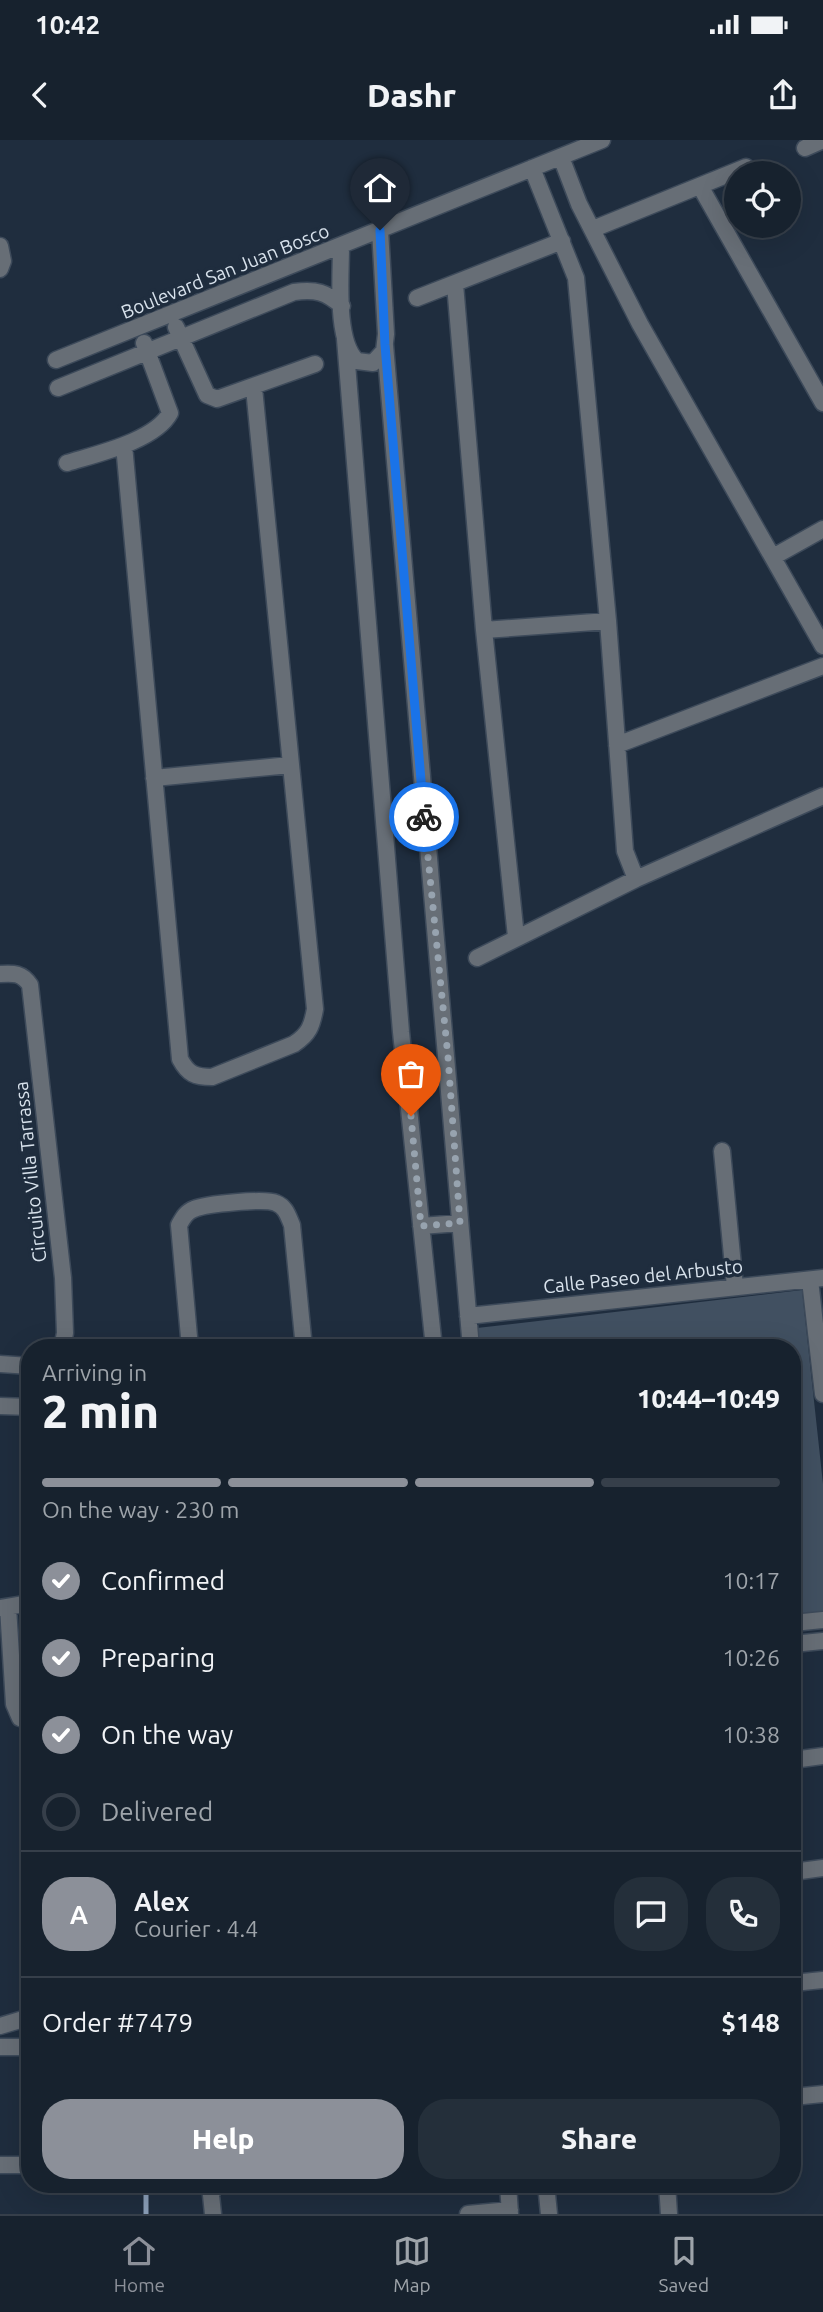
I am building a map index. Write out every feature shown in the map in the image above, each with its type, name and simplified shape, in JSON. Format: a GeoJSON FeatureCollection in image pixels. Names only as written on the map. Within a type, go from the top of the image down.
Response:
{"type":"FeatureCollection","features":[{"type":"Feature","properties":{"kind":"street","name":"Boulevard San Juan Bosco"},"geometry":{"type":"LineString","coordinates":[[56,360],[603,140]]}},
{"type":"Feature","properties":{"kind":"street"},"geometry":{"type":"LineString","coordinates":[[805,148],[823,140]]}},
{"type":"Feature","properties":{"kind":"street"},"geometry":{"type":"LineString","coordinates":[[561,157],[640,324],[823,646]]}},
{"type":"Feature","properties":{"kind":"street"},"geometry":{"type":"LineString","coordinates":[[532,168],[576,278],[608,621],[625,851],[636,879]]}},
{"type":"Feature","properties":{"kind":"street"},"geometry":{"type":"LineString","coordinates":[[593,229],[724,176]]}},
{"type":"Feature","properties":{"kind":"street"},"geometry":{"type":"LineString","coordinates":[[700,186],[823,403]]}},
{"type":"Feature","properties":{"kind":"street"},"geometry":{"type":"LineString","coordinates":[[380,230],[385,345],[470,1339]]}},
{"type":"Feature","properties":{"kind":"street"},"geometry":{"type":"LineString","coordinates":[[417,298],[562,241]]}},
{"type":"Feature","properties":{"kind":"street"},"geometry":{"type":"LineString","coordinates":[[0,246],[3,261],[0,270]]}},
{"type":"Feature","properties":{"kind":"street"},"geometry":{"type":"LineString","coordinates":[[341,247],[342,306],[401,1032],[433,1339]]}},
{"type":"Feature","properties":{"kind":"street"},"geometry":{"type":"LineString","coordinates":[[456,284],[484,630],[516,937]]}},
{"type":"Feature","properties":{"kind":"street"},"geometry":{"type":"LineString","coordinates":[[58,387],[295,292],[314,289],[328,294],[342,306]]}},
{"type":"Feature","properties":{"kind":"street"},"geometry":{"type":"LineString","coordinates":[[172,315],[207,395],[226,398],[315,364]]}},
{"type":"Feature","properties":{"kind":"street"},"geometry":{"type":"LineString","coordinates":[[67,463],[124,444],[165,423],[170,413],[138,328]]}},
{"type":"Feature","properties":{"kind":"street"},"geometry":{"type":"LineString","coordinates":[[345,340],[349,353],[362,364],[378,359],[385,345]]}},
{"type":"Feature","properties":{"kind":"street"},"geometry":{"type":"LineString","coordinates":[[124,444],[180,1059],[186,1071],[197,1077],[212,1077],[294,1044],[306,1036],[313,1025],[315,1009],[254,388]]}},
{"type":"Feature","properties":{"kind":"street"},"geometry":{"type":"LineString","coordinates":[[773,557],[823,529]]}},
{"type":"Feature","properties":{"kind":"street"},"geometry":{"type":"LineString","coordinates":[[484,630],[608,621]]}},
{"type":"Feature","properties":{"kind":"street"},"geometry":{"type":"LineString","coordinates":[[617,746],[823,666]]}},
{"type":"Feature","properties":{"kind":"street"},"geometry":{"type":"LineString","coordinates":[[154,778],[290,765]]}},
{"type":"Feature","properties":{"kind":"street"},"geometry":{"type":"LineString","coordinates":[[477,958],[636,879],[823,796]]}},
{"type":"Feature","properties":{"kind":"street","name":"Circuito Villa Tarrassa"},"geometry":{"type":"LineString","coordinates":[[0,974],[14,973],[24,976],[30,985],[63,1278],[64,1339]]}},
{"type":"Feature","properties":{"kind":"street"},"geometry":{"type":"LineString","coordinates":[[722,1151],[735,1287]]}},
{"type":"Feature","properties":{"kind":"street"},"geometry":{"type":"LineString","coordinates":[[189,1339],[179,1225],[185,1214],[196,1208],[264,1200],[276,1203],[286,1211],[292,1225],[303,1339]]}},
{"type":"Feature","properties":{"kind":"street"},"geometry":{"type":"LineString","coordinates":[[421,1226],[460,1223]]}},
{"type":"Feature","properties":{"kind":"street"},"geometry":{"type":"LineString","coordinates":[[816,1279],[823,1394]]}},
{"type":"Feature","properties":{"kind":"street","name":"Calle Paseo del Arbusto"},"geometry":{"type":"LineString","coordinates":[[468,1316],[816,1279]]}},
{"type":"Feature","properties":{"kind":"street"},"geometry":{"type":"LineString","coordinates":[[0,1364],[21,1365]]}},
{"type":"Feature","properties":{"kind":"street"},"geometry":{"type":"LineString","coordinates":[[0,1406],[21,1406]]}},
{"type":"Feature","properties":{"kind":"street"},"geometry":{"type":"LineString","coordinates":[[4,1607],[13,1704],[21,1718]]}},
{"type":"Feature","properties":{"kind":"street"},"geometry":{"type":"LineString","coordinates":[[801,1622],[823,1620]]}},
{"type":"Feature","properties":{"kind":"street"},"geometry":{"type":"LineString","coordinates":[[801,1643],[823,1640]]}},
{"type":"Feature","properties":{"kind":"street"},"geometry":{"type":"LineString","coordinates":[[801,1759],[823,1756]]}},
{"type":"Feature","properties":{"kind":"street"},"geometry":{"type":"LineString","coordinates":[[801,1871],[823,1868]]}},
{"type":"Feature","properties":{"kind":"street"},"geometry":{"type":"LineString","coordinates":[[801,1982],[823,1980]]}},
{"type":"Feature","properties":{"kind":"street"},"geometry":{"type":"LineString","coordinates":[[0,2026],[21,2020]]}},
{"type":"Feature","properties":{"kind":"street"},"geometry":{"type":"LineString","coordinates":[[0,2047],[21,2047]]}},
{"type":"Feature","properties":{"kind":"street"},"geometry":{"type":"LineString","coordinates":[[801,2096],[823,2094]]}},
{"type":"Feature","properties":{"kind":"street"},"geometry":{"type":"LineString","coordinates":[[0,2165],[21,2165]]}},
{"type":"Feature","properties":{"kind":"street"},"geometry":{"type":"LineString","coordinates":[[212,2193],[213,2214]]}},
{"type":"Feature","properties":{"kind":"street"},"geometry":{"type":"LineString","coordinates":[[468,2214],[510,2212],[509,2193]]}},
{"type":"Feature","properties":{"kind":"street"},"geometry":{"type":"LineString","coordinates":[[548,2193],[549,2214]]}},
{"type":"Feature","properties":{"kind":"street"},"geometry":{"type":"LineString","coordinates":[[668,2193],[669,2214]]}},
{"type":"Feature","properties":{"kind":"shaded area"},"geometry":{"type":"Polygon","coordinates":[[[802,1290],[823,1484],[823,1615],[801,1617],[801,1339],[478,1339],[477,1328],[802,1290]]]}},
{"type":"Feature","properties":{"kind":"waterway"},"geometry":{"type":"LineString","coordinates":[[146,2193],[146,2214]]}},
{"type":"Feature","properties":{"kind":"way so far"},"geometry":{"type":"LineString","coordinates":[[411,1116],[421,1226],[460,1223],[448,1057],[424,817]]}},
{"type":"Feature","properties":{"kind":"route"},"geometry":{"type":"LineString","coordinates":[[380,230],[385,345],[424,817]]}}]}
